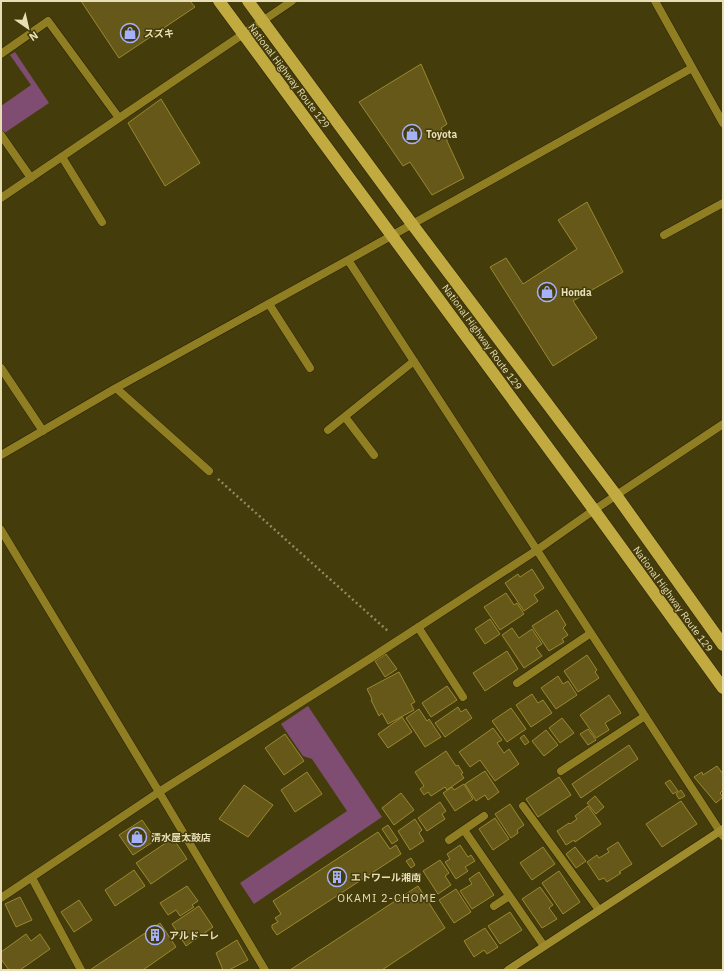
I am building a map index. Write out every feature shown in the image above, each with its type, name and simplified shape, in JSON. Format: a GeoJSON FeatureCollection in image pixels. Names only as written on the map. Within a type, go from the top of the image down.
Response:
{"type":"FeatureCollection","features":[{"type":"Feature","properties":{"kind":"highway","name":"National Highway Route 129"},"geometry":{"type":"LineString","coordinates":[[219,1],[594,510],[723,688]]}},
{"type":"Feature","properties":{"kind":"highway","name":"National Highway Route 129"},"geometry":{"type":"LineString","coordinates":[[248,1],[412,224],[616,495],[723,645]]}},
{"type":"Feature","properties":{"kind":"street"},"geometry":{"type":"LineString","coordinates":[[1,198],[292,1]]}},
{"type":"Feature","properties":{"kind":"street"},"geometry":{"type":"LineString","coordinates":[[655,1],[723,123]]}},
{"type":"Feature","properties":{"kind":"street"},"geometry":{"type":"LineString","coordinates":[[1,54],[48,21],[119,118]]}},
{"type":"Feature","properties":{"kind":"street"},"geometry":{"type":"LineString","coordinates":[[1,455],[116,388],[692,68]]}},
{"type":"Feature","properties":{"kind":"street"},"geometry":{"type":"LineString","coordinates":[[1,135],[31,178]]}},
{"type":"Feature","properties":{"kind":"street"},"geometry":{"type":"LineString","coordinates":[[62,157],[102,222]]}},
{"type":"Feature","properties":{"kind":"street"},"geometry":{"type":"LineString","coordinates":[[664,235],[723,203]]}},
{"type":"Feature","properties":{"kind":"street"},"geometry":{"type":"LineString","coordinates":[[348,260],[722,832],[508,970]]}},
{"type":"Feature","properties":{"kind":"street"},"geometry":{"type":"LineString","coordinates":[[269,304],[310,368]]}},
{"type":"Feature","properties":{"kind":"street"},"geometry":{"type":"LineString","coordinates":[[328,430],[414,361]]}},
{"type":"Feature","properties":{"kind":"street"},"geometry":{"type":"LineString","coordinates":[[1,368],[43,431]]}},
{"type":"Feature","properties":{"kind":"street"},"geometry":{"type":"LineString","coordinates":[[116,388],[209,471]]}},
{"type":"Feature","properties":{"kind":"street"},"geometry":{"type":"LineString","coordinates":[[345,417],[374,455]]}},
{"type":"Feature","properties":{"kind":"street"},"geometry":{"type":"LineString","coordinates":[[1,898],[159,792],[399,640],[537,550],[616,495],[723,424]]}},
{"type":"Feature","properties":{"kind":"street"},"geometry":{"type":"LineString","coordinates":[[1,530],[265,970]]}},
{"type":"Feature","properties":{"kind":"street"},"geometry":{"type":"LineString","coordinates":[[418,627],[463,697]]}},
{"type":"Feature","properties":{"kind":"street"},"geometry":{"type":"LineString","coordinates":[[517,683],[591,633]]}},
{"type":"Feature","properties":{"kind":"street"},"geometry":{"type":"LineString","coordinates":[[561,771],[645,716]]}},
{"type":"Feature","properties":{"kind":"street"},"geometry":{"type":"LineString","coordinates":[[522,806],[599,910]]}},
{"type":"Feature","properties":{"kind":"street"},"geometry":{"type":"LineString","coordinates":[[449,840],[484,816]]}},
{"type":"Feature","properties":{"kind":"street"},"geometry":{"type":"LineString","coordinates":[[464,830],[544,946]]}},
{"type":"Feature","properties":{"kind":"street"},"geometry":{"type":"LineString","coordinates":[[32,878],[81,970]]}},
{"type":"Feature","properties":{"kind":"street"},"geometry":{"type":"LineString","coordinates":[[494,906],[509,896]]}},
{"type":"Feature","properties":{"kind":"path"},"geometry":{"type":"LineString","coordinates":[[209,471],[399,640]]}},
{"type":"Feature","properties":{"kind":"shaded area"},"geometry":{"type":"Polygon","coordinates":[[[15,52],[49,103],[3,134],[1,131],[1,106],[31,85],[10,55],[15,52]]]}},
{"type":"Feature","properties":{"kind":"shaded area"},"geometry":{"type":"Polygon","coordinates":[[[308,706],[382,817],[254,904],[240,883],[347,811],[312,759],[303,756],[281,724],[308,706]]]}},
{"type":"Feature","properties":{"kind":"building","name":"スズキ"},"geometry":{"type":"Polygon","coordinates":[[[81,1],[190,1],[195,7],[119,58],[81,1]]]}},
{"type":"Feature","properties":{"kind":"building","name":"Toyota"},"geometry":{"type":"Polygon","coordinates":[[[421,64],[447,124],[441,128],[464,178],[432,195],[410,162],[403,166],[359,102],[421,64]]]}},
{"type":"Feature","properties":{"kind":"building"},"geometry":{"type":"Polygon","coordinates":[[[161,99],[200,163],[165,186],[128,123],[161,99]]]}},
{"type":"Feature","properties":{"kind":"building","name":"Honda"},"geometry":{"type":"Polygon","coordinates":[[[587,202],[623,272],[573,301],[597,338],[553,366],[490,267],[506,258],[523,284],[577,249],[558,220],[587,202]]]}},
{"type":"Feature","properties":{"kind":"building"},"geometry":{"type":"Polygon","coordinates":[[[532,569],[544,588],[534,595],[538,601],[524,611],[505,583],[518,574],[520,577],[532,569]]]}},
{"type":"Feature","properties":{"kind":"building"},"geometry":{"type":"Polygon","coordinates":[[[506,593],[514,605],[517,603],[524,614],[500,630],[484,607],[506,593]]]}},
{"type":"Feature","properties":{"kind":"building"},"geometry":{"type":"Polygon","coordinates":[[[557,610],[566,625],[563,628],[568,635],[562,639],[564,642],[549,651],[532,626],[557,610]]]}},
{"type":"Feature","properties":{"kind":"building"},"geometry":{"type":"Polygon","coordinates":[[[490,619],[500,634],[485,644],[475,629],[490,619]]]}},
{"type":"Feature","properties":{"kind":"building"},"geometry":{"type":"Polygon","coordinates":[[[512,628],[519,638],[532,629],[542,644],[536,648],[542,656],[524,668],[502,635],[512,628]]]}},
{"type":"Feature","properties":{"kind":"building"},"geometry":{"type":"Polygon","coordinates":[[[507,651],[518,669],[485,691],[473,673],[507,651]]]}},
{"type":"Feature","properties":{"kind":"building"},"geometry":{"type":"Polygon","coordinates":[[[386,654],[397,669],[385,677],[375,661],[386,654]]]}},
{"type":"Feature","properties":{"kind":"building"},"geometry":{"type":"Polygon","coordinates":[[[587,655],[597,670],[595,672],[599,678],[578,692],[564,671],[587,655]]]}},
{"type":"Feature","properties":{"kind":"building"},"geometry":{"type":"Polygon","coordinates":[[[399,672],[415,702],[411,704],[414,710],[388,724],[382,713],[379,716],[367,689],[399,672]]]}},
{"type":"Feature","properties":{"kind":"building"},"geometry":{"type":"Polygon","coordinates":[[[558,676],[563,684],[568,681],[577,695],[556,709],[541,688],[558,676]]]}},
{"type":"Feature","properties":{"kind":"building"},"geometry":{"type":"Polygon","coordinates":[[[447,686],[457,700],[431,717],[422,703],[447,686]]]}},
{"type":"Feature","properties":{"kind":"building"},"geometry":{"type":"Polygon","coordinates":[[[532,694],[538,703],[543,700],[552,713],[531,727],[516,705],[532,694]]]}},
{"type":"Feature","properties":{"kind":"building"},"geometry":{"type":"Polygon","coordinates":[[[609,695],[621,713],[605,723],[609,730],[596,738],[580,715],[609,695]]]}},
{"type":"Feature","properties":{"kind":"building"},"geometry":{"type":"Polygon","coordinates":[[[458,707],[461,712],[466,709],[472,718],[445,737],[435,723],[458,707]]]}},
{"type":"Feature","properties":{"kind":"building"},"geometry":{"type":"Polygon","coordinates":[[[511,708],[526,729],[507,742],[492,721],[511,708]]]}},
{"type":"Feature","properties":{"kind":"building"},"geometry":{"type":"Polygon","coordinates":[[[419,709],[427,721],[429,719],[441,737],[425,747],[406,718],[419,709]]]}},
{"type":"Feature","properties":{"kind":"building"},"geometry":{"type":"Polygon","coordinates":[[[402,717],[412,732],[388,748],[378,734],[402,717]]]}},
{"type":"Feature","properties":{"kind":"building"},"geometry":{"type":"Polygon","coordinates":[[[562,718],[574,733],[560,743],[549,728],[562,718]]]}},
{"type":"Feature","properties":{"kind":"building"},"geometry":{"type":"Polygon","coordinates":[[[493,728],[502,740],[497,743],[504,753],[509,749],[519,764],[495,781],[480,760],[470,767],[459,752],[493,728]]]}},
{"type":"Feature","properties":{"kind":"building"},"geometry":{"type":"Polygon","coordinates":[[[588,729],[596,740],[588,745],[580,734],[588,729]]]}},
{"type":"Feature","properties":{"kind":"building"},"geometry":{"type":"Polygon","coordinates":[[[546,730],[558,745],[544,756],[532,741],[546,730]]]}},
{"type":"Feature","properties":{"kind":"building"},"geometry":{"type":"Polygon","coordinates":[[[285,734],[304,761],[284,775],[265,748],[285,734]]]}},
{"type":"Feature","properties":{"kind":"building"},"geometry":{"type":"Polygon","coordinates":[[[524,735],[529,742],[525,745],[520,738],[524,735]]]}},
{"type":"Feature","properties":{"kind":"building"},"geometry":{"type":"Polygon","coordinates":[[[629,745],[638,759],[581,798],[572,784],[629,745]]]}},
{"type":"Feature","properties":{"kind":"building"},"geometry":{"type":"Polygon","coordinates":[[[446,751],[456,766],[458,765],[464,778],[447,790],[445,787],[431,796],[428,792],[424,795],[420,789],[424,786],[415,772],[446,751]]]}},
{"type":"Feature","properties":{"kind":"building"},"geometry":{"type":"Polygon","coordinates":[[[717,766],[723,774],[723,790],[720,793],[723,797],[716,803],[694,777],[702,772],[703,775],[717,766]]]}},
{"type":"Feature","properties":{"kind":"building"},"geometry":{"type":"Polygon","coordinates":[[[485,771],[499,792],[488,800],[485,795],[476,801],[465,784],[485,771]]]}},
{"type":"Feature","properties":{"kind":"building"},"geometry":{"type":"Polygon","coordinates":[[[307,772],[322,794],[295,812],[281,790],[307,772]]]}},
{"type":"Feature","properties":{"kind":"building"},"geometry":{"type":"Polygon","coordinates":[[[559,777],[571,795],[538,817],[526,799],[559,777]]]}},
{"type":"Feature","properties":{"kind":"building"},"geometry":{"type":"Polygon","coordinates":[[[670,780],[678,791],[673,794],[665,783],[670,780]]]}},
{"type":"Feature","properties":{"kind":"building"},"geometry":{"type":"Polygon","coordinates":[[[464,784],[473,799],[455,811],[443,793],[452,787],[454,790],[464,784]]]}},
{"type":"Feature","properties":{"kind":"building"},"geometry":{"type":"Polygon","coordinates":[[[244,785],[273,805],[248,837],[219,819],[244,785]]]}},
{"type":"Feature","properties":{"kind":"building"},"geometry":{"type":"Polygon","coordinates":[[[681,790],[685,796],[679,799],[676,794],[681,790]]]}},
{"type":"Feature","properties":{"kind":"building"},"geometry":{"type":"Polygon","coordinates":[[[401,793],[414,810],[394,825],[382,808],[401,793]]]}},
{"type":"Feature","properties":{"kind":"building"},"geometry":{"type":"Polygon","coordinates":[[[595,796],[604,807],[596,814],[587,803],[595,796]]]}},
{"type":"Feature","properties":{"kind":"building"},"geometry":{"type":"Polygon","coordinates":[[[681,801],[697,824],[662,847],[646,824],[681,801]]]}},
{"type":"Feature","properties":{"kind":"building"},"geometry":{"type":"Polygon","coordinates":[[[440,802],[446,811],[442,814],[445,819],[427,831],[418,818],[440,802]]]}},
{"type":"Feature","properties":{"kind":"building"},"geometry":{"type":"Polygon","coordinates":[[[510,804],[524,825],[517,830],[518,833],[511,838],[495,814],[510,804]]]}},
{"type":"Feature","properties":{"kind":"building"},"geometry":{"type":"Polygon","coordinates":[[[588,806],[601,824],[575,842],[574,840],[566,845],[557,831],[577,819],[575,816],[588,806]]]}},
{"type":"Feature","properties":{"kind":"building"},"geometry":{"type":"Polygon","coordinates":[[[495,818],[509,839],[493,850],[479,829],[495,818]]]}},
{"type":"Feature","properties":{"kind":"building"},"geometry":{"type":"Polygon","coordinates":[[[415,819],[422,830],[419,833],[424,841],[410,850],[398,831],[415,819]]]}},
{"type":"Feature","properties":{"kind":"building","name":"清水屋太鼓店"},"geometry":{"type":"Polygon","coordinates":[[[142,820],[156,840],[133,855],[119,835],[142,820]]]}},
{"type":"Feature","properties":{"kind":"building"},"geometry":{"type":"Polygon","coordinates":[[[388,825],[398,840],[392,844],[382,829],[388,825]]]}},
{"type":"Feature","properties":{"kind":"building","name":"エトワール湘南"},"geometry":{"type":"Polygon","coordinates":[[[378,832],[390,849],[396,845],[401,854],[277,935],[272,928],[272,925],[278,922],[275,918],[281,914],[273,901],[378,832]]]}},
{"type":"Feature","properties":{"kind":"building"},"geometry":{"type":"Polygon","coordinates":[[[173,838],[187,859],[151,884],[136,863],[173,838]]]}},
{"type":"Feature","properties":{"kind":"building"},"geometry":{"type":"Polygon","coordinates":[[[618,842],[632,864],[607,882],[604,878],[599,880],[587,862],[597,855],[599,858],[609,852],[607,849],[618,842]]]}},
{"type":"Feature","properties":{"kind":"building"},"geometry":{"type":"Polygon","coordinates":[[[460,845],[468,857],[471,855],[475,861],[465,867],[468,871],[456,879],[445,862],[450,859],[447,854],[460,845]]]}},
{"type":"Feature","properties":{"kind":"building"},"geometry":{"type":"Polygon","coordinates":[[[543,847],[555,864],[532,880],[520,863],[543,847]]]}},
{"type":"Feature","properties":{"kind":"building"},"geometry":{"type":"Polygon","coordinates":[[[575,847],[586,861],[576,868],[566,854],[575,847]]]}},
{"type":"Feature","properties":{"kind":"building"},"geometry":{"type":"Polygon","coordinates":[[[411,858],[415,865],[411,868],[406,861],[411,858]]]}},
{"type":"Feature","properties":{"kind":"building"},"geometry":{"type":"Polygon","coordinates":[[[440,860],[449,873],[445,876],[451,885],[438,894],[423,871],[440,860]]]}},
{"type":"Feature","properties":{"kind":"building"},"geometry":{"type":"Polygon","coordinates":[[[134,870],[145,886],[115,906],[105,890],[134,870]]]}},
{"type":"Feature","properties":{"kind":"building"},"geometry":{"type":"Polygon","coordinates":[[[559,871],[580,902],[563,914],[542,883],[559,871]]]}},
{"type":"Feature","properties":{"kind":"building"},"geometry":{"type":"Polygon","coordinates":[[[479,872],[494,895],[472,909],[460,891],[472,884],[469,879],[479,872]]]}},
{"type":"Feature","properties":{"kind":"building"},"geometry":{"type":"Polygon","coordinates":[[[187,886],[198,901],[192,905],[194,907],[180,916],[176,910],[168,915],[160,903],[187,886]]]}},
{"type":"Feature","properties":{"kind":"building"},"geometry":{"type":"Polygon","coordinates":[[[418,886],[445,928],[382,970],[290,970],[418,886]]]}},
{"type":"Feature","properties":{"kind":"building"},"geometry":{"type":"Polygon","coordinates":[[[540,887],[553,905],[549,908],[557,919],[542,928],[522,899],[540,887]]]}},
{"type":"Feature","properties":{"kind":"building"},"geometry":{"type":"Polygon","coordinates":[[[456,889],[471,912],[454,923],[439,900],[456,889]]]}},
{"type":"Feature","properties":{"kind":"building"},"geometry":{"type":"Polygon","coordinates":[[[20,897],[32,920],[16,927],[5,904],[20,897]]]}},
{"type":"Feature","properties":{"kind":"building"},"geometry":{"type":"Polygon","coordinates":[[[79,900],[92,920],[74,932],[61,912],[79,900]]]}},
{"type":"Feature","properties":{"kind":"building"},"geometry":{"type":"Polygon","coordinates":[[[199,906],[213,927],[186,946],[172,924],[199,906]]]}},
{"type":"Feature","properties":{"kind":"building"},"geometry":{"type":"Polygon","coordinates":[[[510,912],[522,930],[500,944],[488,926],[510,912]]]}},
{"type":"Feature","properties":{"kind":"building","name":"アルドーレ"},"geometry":{"type":"Polygon","coordinates":[[[160,923],[176,947],[143,970],[90,970],[160,923]]]}},
{"type":"Feature","properties":{"kind":"building"},"geometry":{"type":"Polygon","coordinates":[[[485,928],[498,947],[487,954],[484,950],[474,957],[464,941],[485,928]]]}},
{"type":"Feature","properties":{"kind":"building"},"geometry":{"type":"Polygon","coordinates":[[[26,934],[31,941],[40,934],[50,949],[20,970],[9,970],[1,959],[1,952],[26,934]]]}},
{"type":"Feature","properties":{"kind":"building"},"geometry":{"type":"Polygon","coordinates":[[[237,940],[248,960],[229,970],[223,970],[216,953],[237,940]]]}},
{"type":"Feature","properties":{"kind":"place","name":"スズキ"},"geometry":{"type":"Point","coordinates":[130,33]}},
{"type":"Feature","properties":{"kind":"place","name":"Toyota"},"geometry":{"type":"Point","coordinates":[412,134]}},
{"type":"Feature","properties":{"kind":"place","name":"Honda"},"geometry":{"type":"Point","coordinates":[547,292]}},
{"type":"Feature","properties":{"kind":"place","name":"清水屋太鼓店"},"geometry":{"type":"Point","coordinates":[137,837]}},
{"type":"Feature","properties":{"kind":"place","name":"エトワール湘南"},"geometry":{"type":"Point","coordinates":[337,877]}},
{"type":"Feature","properties":{"kind":"place","name":"アルドーレ"},"geometry":{"type":"Point","coordinates":[155,935]}},
{"type":"Feature","properties":{"kind":"district","name":"OKAMI 2-CHOME"},"geometry":{"type":"Point","coordinates":[387,898]}}]}
